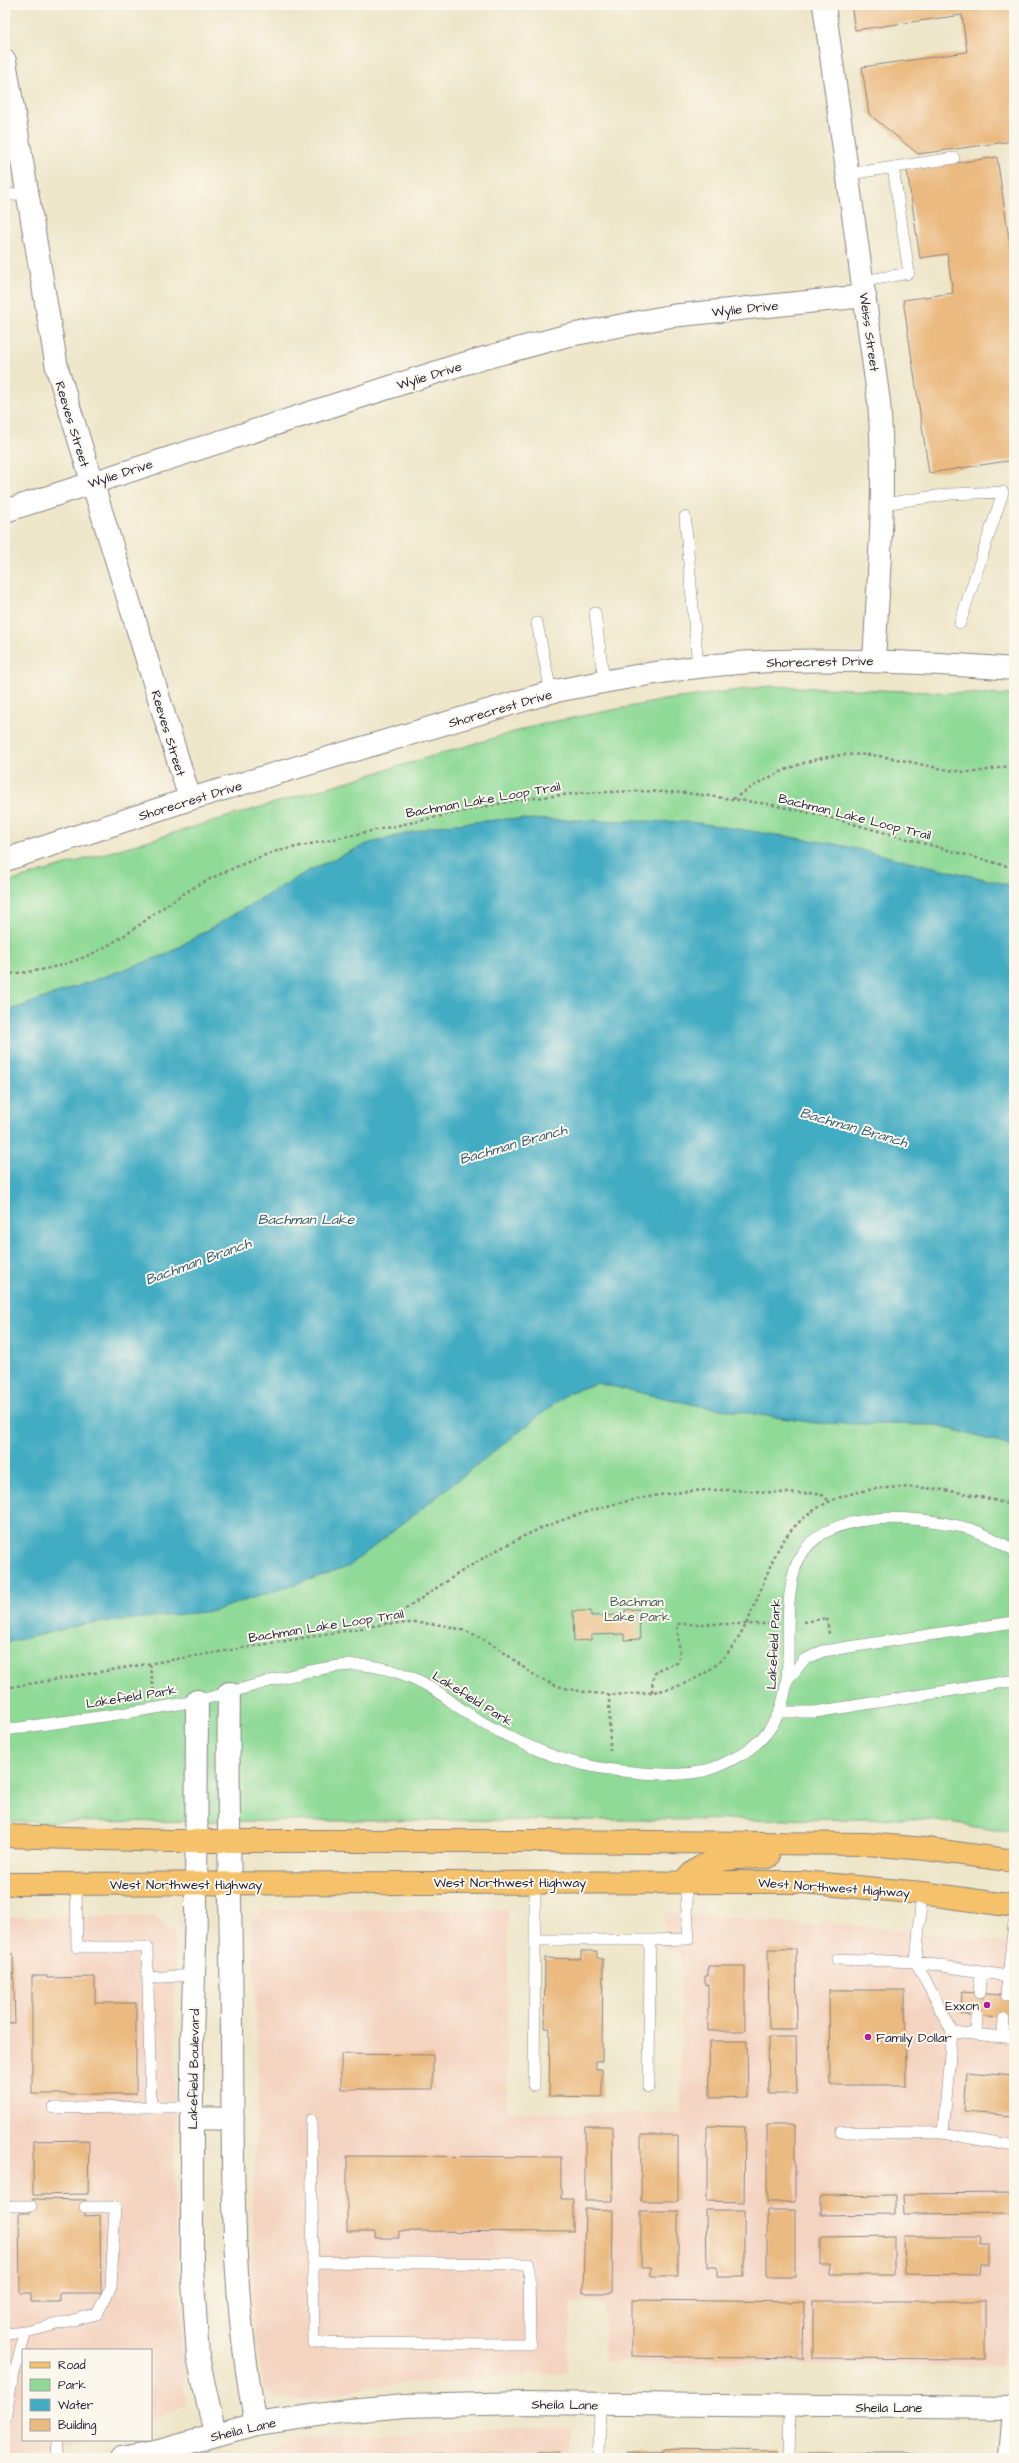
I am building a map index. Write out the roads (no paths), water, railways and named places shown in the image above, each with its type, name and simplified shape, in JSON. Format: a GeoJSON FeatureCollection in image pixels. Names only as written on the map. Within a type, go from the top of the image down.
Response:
{"type":"FeatureCollection","features":[{"type":"Feature","properties":{"kind":"main road"},"geometry":{"type":"LineString","coordinates":[[5,1836],[228,1842],[536,1840],[866,1844],[926,1849],[1014,1861]]}},
{"type":"Feature","properties":{"kind":"main road"},"geometry":{"type":"LineString","coordinates":[[685,1881],[692,1872],[710,1861],[792,1856],[836,1847],[866,1844]]}},
{"type":"Feature","properties":{"kind":"main road","name":"West Northwest Highway"},"geometry":{"type":"LineString","coordinates":[[5,1884],[685,1881],[802,1882],[922,1892],[1014,1906]]}},
{"type":"Feature","properties":{"kind":"street","name":"Weiss Street"},"geometry":{"type":"LineString","coordinates":[[824,5],[880,402],[883,458],[882,504],[874,660]]}},
{"type":"Feature","properties":{"kind":"street","name":"Reeves Street"},"geometry":{"type":"LineString","coordinates":[[5,61],[15,194],[57,368],[91,483],[190,800]]}},
{"type":"Feature","properties":{"kind":"street","name":"Wylie Drive"},"geometry":{"type":"LineString","coordinates":[[5,511],[459,365],[565,336],[670,316],[864,288]]}},
{"type":"Feature","properties":{"kind":"street","name":"Shorecrest Drive"},"geometry":{"type":"LineString","coordinates":[[5,860],[190,800],[551,692],[698,667],[777,661],[874,660],[1014,669]]}},
{"type":"Feature","properties":{"kind":"street"},"geometry":{"type":"LineString","coordinates":[[229,1693],[228,1842],[230,1884],[236,2290],[246,2372],[256,2424]]}},
{"type":"Feature","properties":{"kind":"street","name":"Lakefield Boulevard"},"geometry":{"type":"LineString","coordinates":[[197,1700],[197,1884],[192,2112],[194,2308],[198,2357],[215,2435]]}},
{"type":"Feature","properties":{"kind":"street"},"geometry":{"type":"LineString","coordinates":[[192,2112],[233,2119]]}},
{"type":"Feature","properties":{"kind":"street","name":"Sheila Lane"},"geometry":{"type":"LineString","coordinates":[[121,2458],[159,2454],[215,2435],[256,2424],[339,2412],[405,2406],[600,2404],[1014,2408]]}},
{"type":"Feature","properties":{"kind":"street"},"geometry":{"type":"LineString","coordinates":[[1010,2458],[1014,2408]]}},
{"type":"Feature","properties":{"kind":"lane"},"geometry":{"type":"LineString","coordinates":[[849,174],[954,158]]}},
{"type":"Feature","properties":{"kind":"lane"},"geometry":{"type":"LineString","coordinates":[[864,288],[910,273],[893,167]]}},
{"type":"Feature","properties":{"kind":"lane"},"geometry":{"type":"LineString","coordinates":[[882,504],[951,494],[1003,492],[960,623]]}},
{"type":"Feature","properties":{"kind":"lane"},"geometry":{"type":"LineString","coordinates":[[685,517],[698,667]]}},
{"type":"Feature","properties":{"kind":"lane"},"geometry":{"type":"LineString","coordinates":[[595,613],[604,682]]}},
{"type":"Feature","properties":{"kind":"lane"},"geometry":{"type":"LineString","coordinates":[[537,624],[551,692]]}},
{"type":"Feature","properties":{"kind":"lane","name":"Lakefield Park"},"geometry":{"type":"LineString","coordinates":[[5,1730],[197,1700],[313,1671],[371,1666],[407,1676],[434,1689],[472,1716],[523,1745],[569,1762],[610,1770],[677,1775],[705,1771],[728,1762],[749,1749],[771,1728],[781,1712],[788,1679],[789,1595],[796,1566],[802,1554],[812,1543],[829,1531],[853,1521],[872,1518],[910,1518],[972,1530],[1014,1550]]}},
{"type":"Feature","properties":{"kind":"lane"},"geometry":{"type":"LineString","coordinates":[[788,1679],[804,1660],[823,1651],[1014,1622]]}},
{"type":"Feature","properties":{"kind":"lane"},"geometry":{"type":"LineString","coordinates":[[781,1712],[815,1712],[1010,1681],[1014,1683]]}},
{"type":"Feature","properties":{"kind":"lane"},"geometry":{"type":"LineString","coordinates":[[535,1940],[689,1939],[685,1881]]}},
{"type":"Feature","properties":{"kind":"lane"},"geometry":{"type":"LineString","coordinates":[[534,2086],[535,1882]]}},
{"type":"Feature","properties":{"kind":"lane"},"geometry":{"type":"LineString","coordinates":[[76,1884],[76,1947],[147,1948],[151,2107]]}},
{"type":"Feature","properties":{"kind":"lane"},"geometry":{"type":"LineString","coordinates":[[922,1892],[916,1962],[952,2032],[943,2133]]}},
{"type":"Feature","properties":{"kind":"lane"},"geometry":{"type":"LineString","coordinates":[[1006,1995],[1011,1976],[1014,1923]]}},
{"type":"Feature","properties":{"kind":"lane"},"geometry":{"type":"LineString","coordinates":[[649,2087],[650,1940]]}},
{"type":"Feature","properties":{"kind":"lane"},"geometry":{"type":"LineString","coordinates":[[837,1958],[916,1962],[1011,1976]]}},
{"type":"Feature","properties":{"kind":"lane"},"geometry":{"type":"LineString","coordinates":[[979,1993],[981,1972]]}},
{"type":"Feature","properties":{"kind":"lane"},"geometry":{"type":"LineString","coordinates":[[148,1978],[194,1975]]}},
{"type":"Feature","properties":{"kind":"lane"},"geometry":{"type":"LineString","coordinates":[[976,2034],[977,2015]]}},
{"type":"Feature","properties":{"kind":"lane"},"geometry":{"type":"LineString","coordinates":[[952,2032],[1008,2038],[1004,2018]]}},
{"type":"Feature","properties":{"kind":"lane"},"geometry":{"type":"LineString","coordinates":[[53,2108],[151,2107],[192,2112]]}},
{"type":"Feature","properties":{"kind":"lane"},"geometry":{"type":"LineString","coordinates":[[311,2120],[314,2343],[530,2344],[529,2264],[313,2262]]}},
{"type":"Feature","properties":{"kind":"lane"},"geometry":{"type":"LineString","coordinates":[[841,2132],[943,2133],[1014,2146]]}},
{"type":"Feature","properties":{"kind":"lane"},"geometry":{"type":"LineString","coordinates":[[5,2206],[31,2206]]}},
{"type":"Feature","properties":{"kind":"lane"},"geometry":{"type":"LineString","coordinates":[[5,2334],[26,2332],[98,2314],[110,2287],[115,2206],[85,2207]]}},
{"type":"Feature","properties":{"kind":"lane"},"geometry":{"type":"LineString","coordinates":[[5,2419],[12,2380],[26,2332]]}},
{"type":"Feature","properties":{"kind":"lane"},"geometry":{"type":"LineString","coordinates":[[599,2458],[600,2404]]}},
{"type":"Feature","properties":{"kind":"lane"},"geometry":{"type":"LineString","coordinates":[[789,2458],[790,2406]]}},
{"type":"Feature","properties":{"kind":"lane"},"geometry":{"type":"LineString","coordinates":[[57,2458],[58,2441]]}},
{"type":"Feature","properties":{"kind":"water","name":"Bachman Lake"},"geometry":{"type":"Polygon","coordinates":[[[507,819],[691,822],[835,844],[1014,886],[1014,1447],[938,1425],[816,1423],[701,1406],[597,1383],[568,1393],[348,1567],[213,1611],[85,1624],[5,1643],[5,1012],[165,955],[308,871],[367,844],[436,826],[507,819]]]}},
{"type":"Feature","properties":{"kind":"place","name":"Exxon"},"geometry":{"type":"Point","coordinates":[987,2005]}},
{"type":"Feature","properties":{"kind":"place","name":"Family Dollar"},"geometry":{"type":"Point","coordinates":[868,2037]}},
{"type":"Feature","properties":{"kind":"water label","name":"Bachman Branch"},"geometry":{"type":"Point","coordinates":[854,1127]}},
{"type":"Feature","properties":{"kind":"water label","name":"Bachman Branch"},"geometry":{"type":"Point","coordinates":[513,1144]}},
{"type":"Feature","properties":{"kind":"water label","name":"Bachman Branch"},"geometry":{"type":"Point","coordinates":[198,1261]}},
{"type":"Feature","properties":{"kind":"park label","name":"Bachman Lake Park"},"geometry":{"type":"Point","coordinates":[637,1608]}}]}
